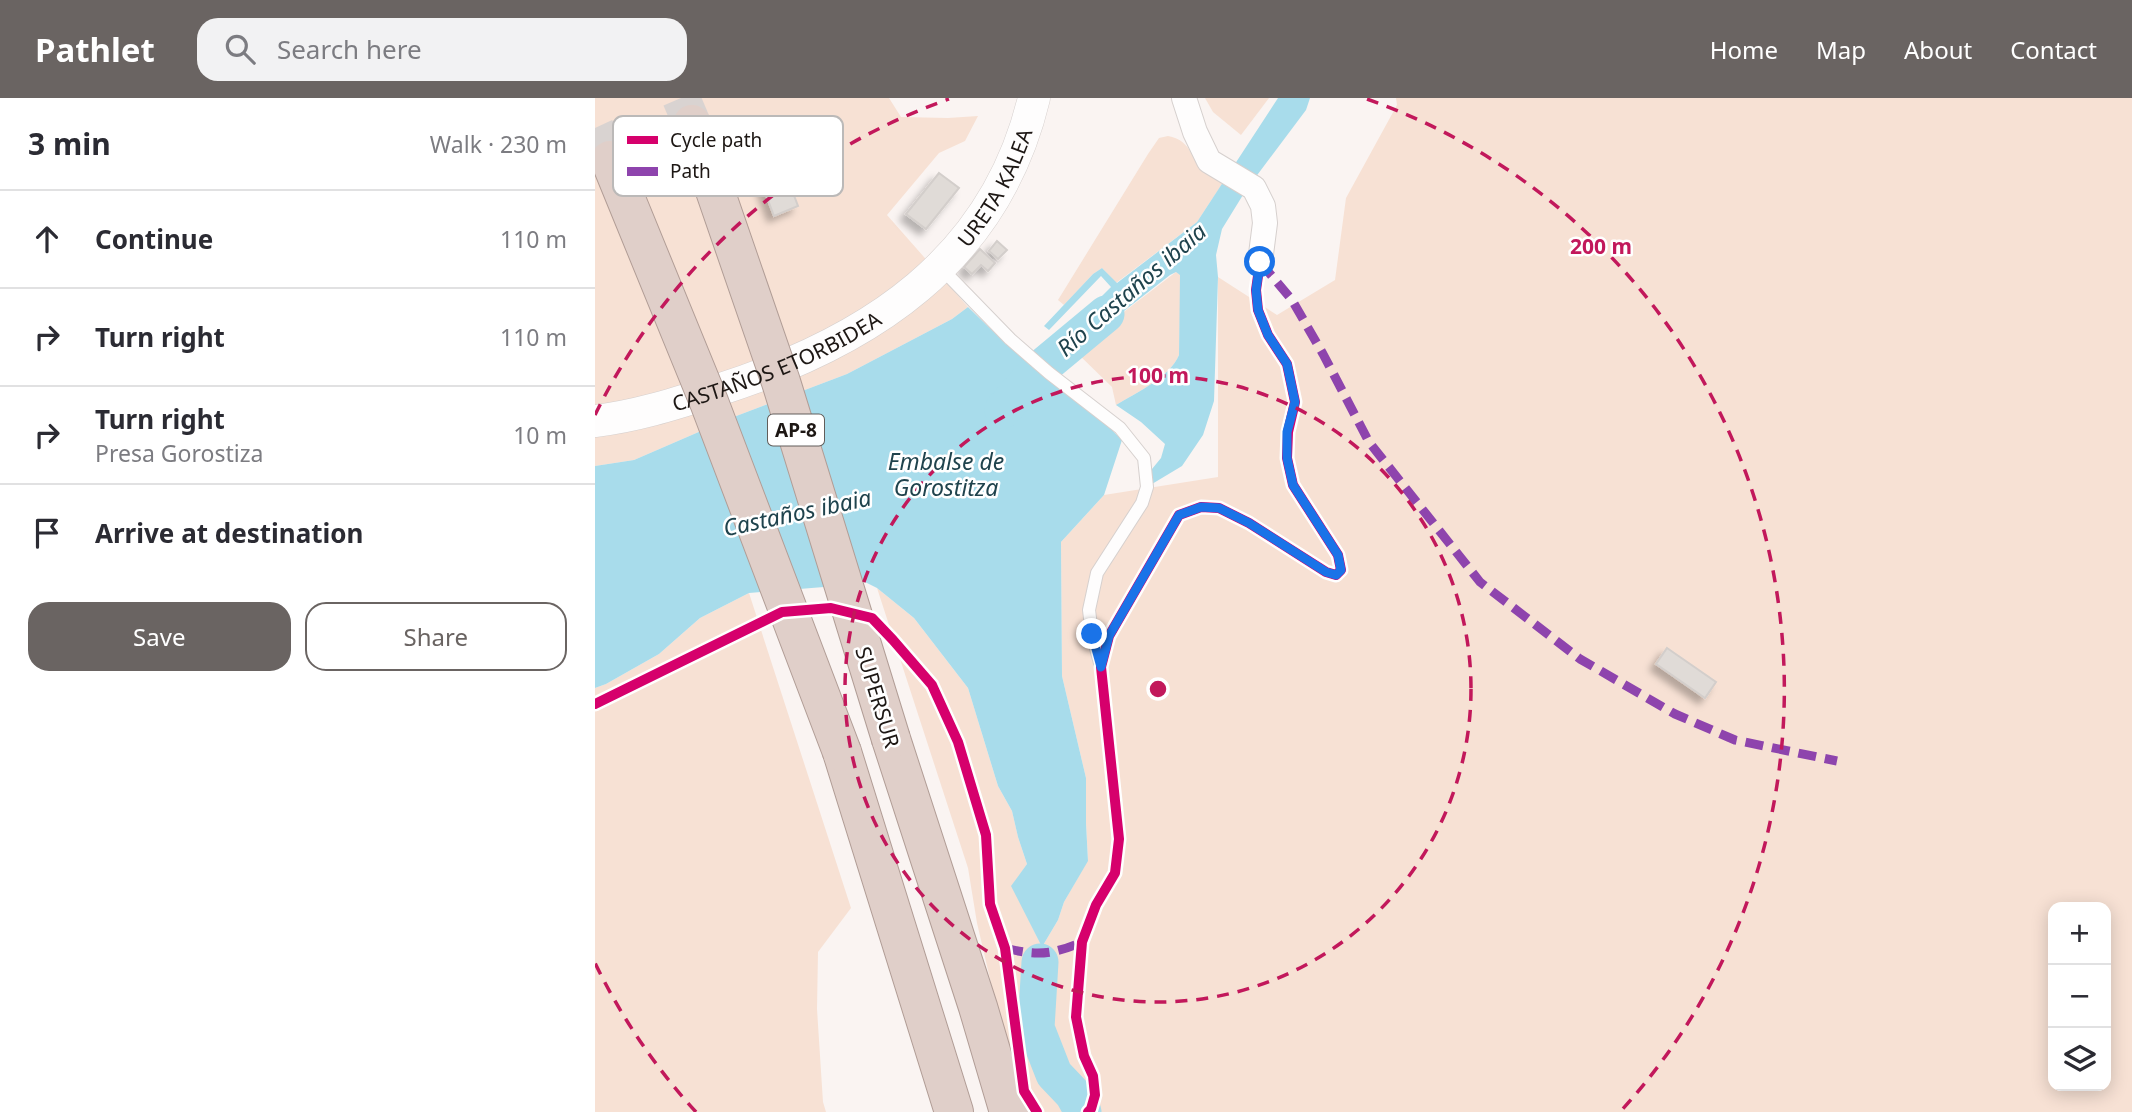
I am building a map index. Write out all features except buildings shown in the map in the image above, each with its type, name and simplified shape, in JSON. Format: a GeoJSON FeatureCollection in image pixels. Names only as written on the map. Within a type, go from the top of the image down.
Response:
{"type":"FeatureCollection","features":[{"type":"Feature","properties":{"kind":"highway"},"geometry":{"type":"LineString","coordinates":[[610,160],[613,167]]}},
{"type":"Feature","properties":{"kind":"highway"},"geometry":{"type":"LineString","coordinates":[[625,196],[709,402],[842,752],[954,1112]]}},
{"type":"Feature","properties":{"kind":"highway","name":"SUPERSUR"},"geometry":{"type":"LineString","coordinates":[[717,196],[781,382],[1009,1112]]}},
{"type":"Feature","properties":{"kind":"street","name":"URETA KALEA"},"geometry":{"type":"LineString","coordinates":[[941,268],[980,221],[997,194],[1027,125],[1034,98]]}},
{"type":"Feature","properties":{"kind":"street"},"geometry":{"type":"LineString","coordinates":[[1184,98],[1195,132],[1209,161],[1254,188],[1263,206],[1265,223],[1260,262]]}},
{"type":"Feature","properties":{"kind":"street","name":"CASTAÑOS ETORBIDEA"},"geometry":{"type":"LineString","coordinates":[[595,421],[647,413],[754,378],[805,357],[853,332],[899,303],[941,268]]}},
{"type":"Feature","properties":{"kind":"lane"},"geometry":{"type":"LineString","coordinates":[[941,268],[1010,339],[1120,428],[1144,458],[1147,487],[1142,503],[1097,573],[1090,610],[1092,634],[1101,667]]}},
{"type":"Feature","properties":{"kind":"shaded area"},"geometry":{"type":"Polygon","coordinates":[[[595,98],[889,98],[901,117],[978,116],[965,141],[939,153],[887,215],[968,307],[952,319],[847,374],[731,418],[634,460],[595,466],[595,98]]]}},
{"type":"Feature","properties":{"kind":"shaded area"},"geometry":{"type":"Polygon","coordinates":[[[1205,98],[1269,98],[1241,135],[1213,112],[1205,98]]]}},
{"type":"Feature","properties":{"kind":"shaded area"},"geometry":{"type":"Polygon","coordinates":[[[1396,98],[2132,98],[2132,1112],[1021,1112],[977,923],[968,868],[877,588],[914,618],[968,688],[998,786],[1012,811],[1027,864],[1012,886],[1042,947],[1088,860],[1086,778],[1062,676],[1061,542],[1104,495],[1218,477],[1218,277],[1277,315],[1335,280],[1346,198],[1397,105],[1396,98]]]}},
{"type":"Feature","properties":{"kind":"shaded area"},"geometry":{"type":"Polygon","coordinates":[[[1168,136],[1186,145],[1204,169],[1224,181],[1197,222],[1116,283],[1102,268],[1064,305],[1058,300],[1148,154],[1159,138],[1168,136]]]}},
{"type":"Feature","properties":{"kind":"shaded area"},"geometry":{"type":"Polygon","coordinates":[[[1176,272],[1181,275],[1179,355],[1175,363],[1160,377],[1116,405],[1112,387],[1074,350],[1176,272]]]}},
{"type":"Feature","properties":{"kind":"shaded area"},"geometry":{"type":"Polygon","coordinates":[[[749,593],[851,908],[818,952],[817,1009],[823,1102],[826,1112],[595,1112],[595,688],[659,654],[700,618],[749,593]]]}},
{"type":"Feature","properties":{"kind":"water"},"geometry":{"type":"Polygon","coordinates":[[[1278,98],[1310,98],[1306,110],[1246,190],[1222,229],[1216,255],[1218,277],[1214,401],[1203,435],[1182,466],[1147,487],[1146,470],[1152,469],[1161,458],[1165,444],[1141,422],[1116,405],[1160,377],[1175,363],[1179,355],[1180,275],[1176,272],[1170,275],[1074,350],[1060,338],[1111,287],[1101,276],[1049,330],[1044,326],[1093,274],[1102,268],[1117,283],[1197,222],[1278,98]]]}},
{"type":"Feature","properties":{"kind":"water","name":"Embalse de Gorostitza"},"geometry":{"type":"Polygon","coordinates":[[[968,307],[1028,363],[1035,373],[1109,427],[1122,440],[1104,495],[1061,542],[1062,676],[1086,778],[1088,861],[1042,947],[1011,886],[1027,864],[1012,811],[998,786],[968,688],[914,618],[877,588],[845,572],[824,587],[749,593],[700,618],[659,654],[595,688],[595,466],[634,460],[731,418],[847,374],[952,319],[968,307]]]}},
{"type":"Feature","properties":{"kind":"waterway","name":"Río Castaños ibaia"},"geometry":{"type":"LineString","coordinates":[[1003,410],[1035,373],[1106,314]]}},
{"type":"Feature","properties":{"kind":"waterway"},"geometry":{"type":"LineString","coordinates":[[1040,962],[1036,1028],[1054,1074],[1073,1094],[1083,1112]]}},
{"type":"Feature","properties":{"kind":"tunnel"},"geometry":{"type":"LineString","coordinates":[[681,98],[689,116]]}},
{"type":"Feature","properties":{"kind":"tunnel"},"geometry":{"type":"LineString","coordinates":[[595,128],[610,160]]}},
{"type":"Feature","properties":{"kind":"marked path"},"geometry":{"type":"LineString","coordinates":[[1260,262],[1292,300],[1369,442],[1480,582],[1580,659],[1675,714],[1735,740],[1837,761]]}},
{"type":"Feature","properties":{"kind":"marked path"},"geometry":{"type":"LineString","coordinates":[[1005,948],[1044,953],[1062,950],[1082,942]]}},
{"type":"Feature","properties":{"kind":"cycle path"},"geometry":{"type":"LineString","coordinates":[[1088,1112],[1095,1095],[1093,1076],[1084,1056],[1076,1017],[1082,942],[1096,905],[1115,873],[1119,839],[1101,667],[1109,636],[1179,515],[1201,507],[1219,508],[1249,523],[1326,572],[1336,575],[1341,570],[1338,555],[1293,485],[1287,458],[1288,432],[1295,402],[1287,364],[1268,335],[1258,310],[1256,290],[1260,262]]}},
{"type":"Feature","properties":{"kind":"cycle path"},"geometry":{"type":"LineString","coordinates":[[595,704],[782,612],[831,608],[872,618],[932,685],[958,742],[986,835],[990,904],[1005,948],[1024,1091],[1037,1112]]}},
{"type":"Feature","properties":{"kind":"route"},"geometry":{"type":"LineString","coordinates":[[1092,634],[1101,667],[1109,636],[1179,515],[1201,507],[1219,508],[1249,523],[1326,572],[1336,575],[1341,570],[1338,555],[1293,485],[1287,458],[1287,432],[1295,402],[1287,364],[1268,335],[1258,310],[1256,290],[1260,262]]}},
{"type":"Feature","properties":{"kind":"water label","name":"Castaños ibaia"},"geometry":{"type":"Point","coordinates":[797,512]}}]}
